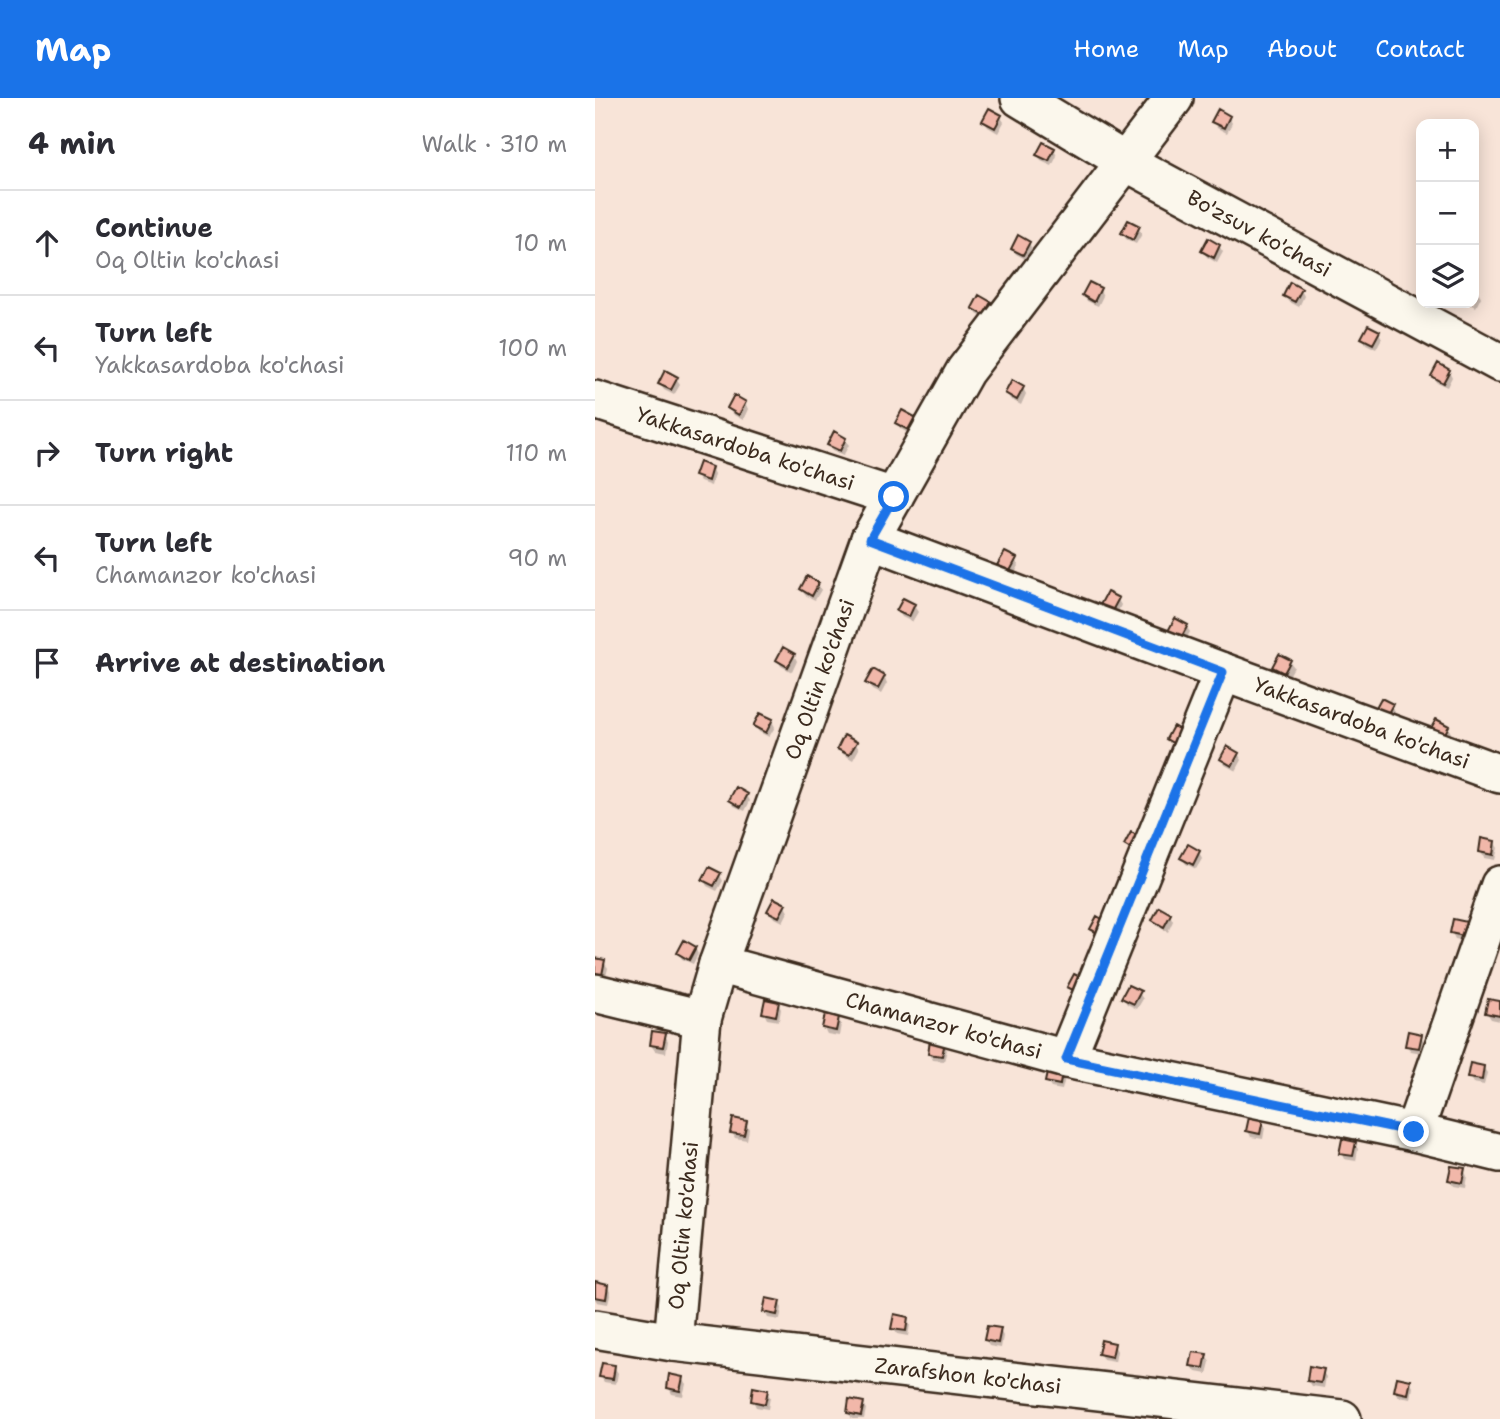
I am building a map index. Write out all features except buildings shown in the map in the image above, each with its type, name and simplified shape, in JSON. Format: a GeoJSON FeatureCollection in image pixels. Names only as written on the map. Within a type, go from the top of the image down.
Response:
{"type":"FeatureCollection","features":[{"type":"Feature","properties":{"kind":"street","name":"Bo'zsuv ko'chasi"},"geometry":{"type":"LineString","coordinates":[[1020,98],[1125,162],[1500,363]]}},
{"type":"Feature","properties":{"kind":"street","name":"Oq Oltin ko'chasi"},"geometry":{"type":"LineString","coordinates":[[673,1342],[702,1018],[718,964],[870,539],[965,371],[1174,98]]}},
{"type":"Feature","properties":{"kind":"street","name":"Yakkasardoba ko'chasi"},"geometry":{"type":"LineString","coordinates":[[595,400],[894,497]]}},
{"type":"Feature","properties":{"kind":"street","name":"Yakkasardoba ko'chasi"},"geometry":{"type":"LineString","coordinates":[[870,539],[1500,774]]}},
{"type":"Feature","properties":{"kind":"street"},"geometry":{"type":"LineString","coordinates":[[1066,1059],[1223,672]]}},
{"type":"Feature","properties":{"kind":"street"},"geometry":{"type":"LineString","coordinates":[[1414,1132],[1500,885]]}},
{"type":"Feature","properties":{"kind":"street","name":"Chamanzor ko'chasi"},"geometry":{"type":"LineString","coordinates":[[718,964],[1066,1059],[1414,1132],[1500,1153]]}},
{"type":"Feature","properties":{"kind":"street"},"geometry":{"type":"LineString","coordinates":[[595,993],[702,1018]]}},
{"type":"Feature","properties":{"kind":"street","name":"Zarafshon ko'chasi"},"geometry":{"type":"LineString","coordinates":[[595,1329],[673,1342],[1342,1419]]}},
{"type":"Feature","properties":{"kind":"route"},"geometry":{"type":"LineString","coordinates":[[894,497],[870,539],[1223,672],[1066,1059],[1414,1132]]}}]}
